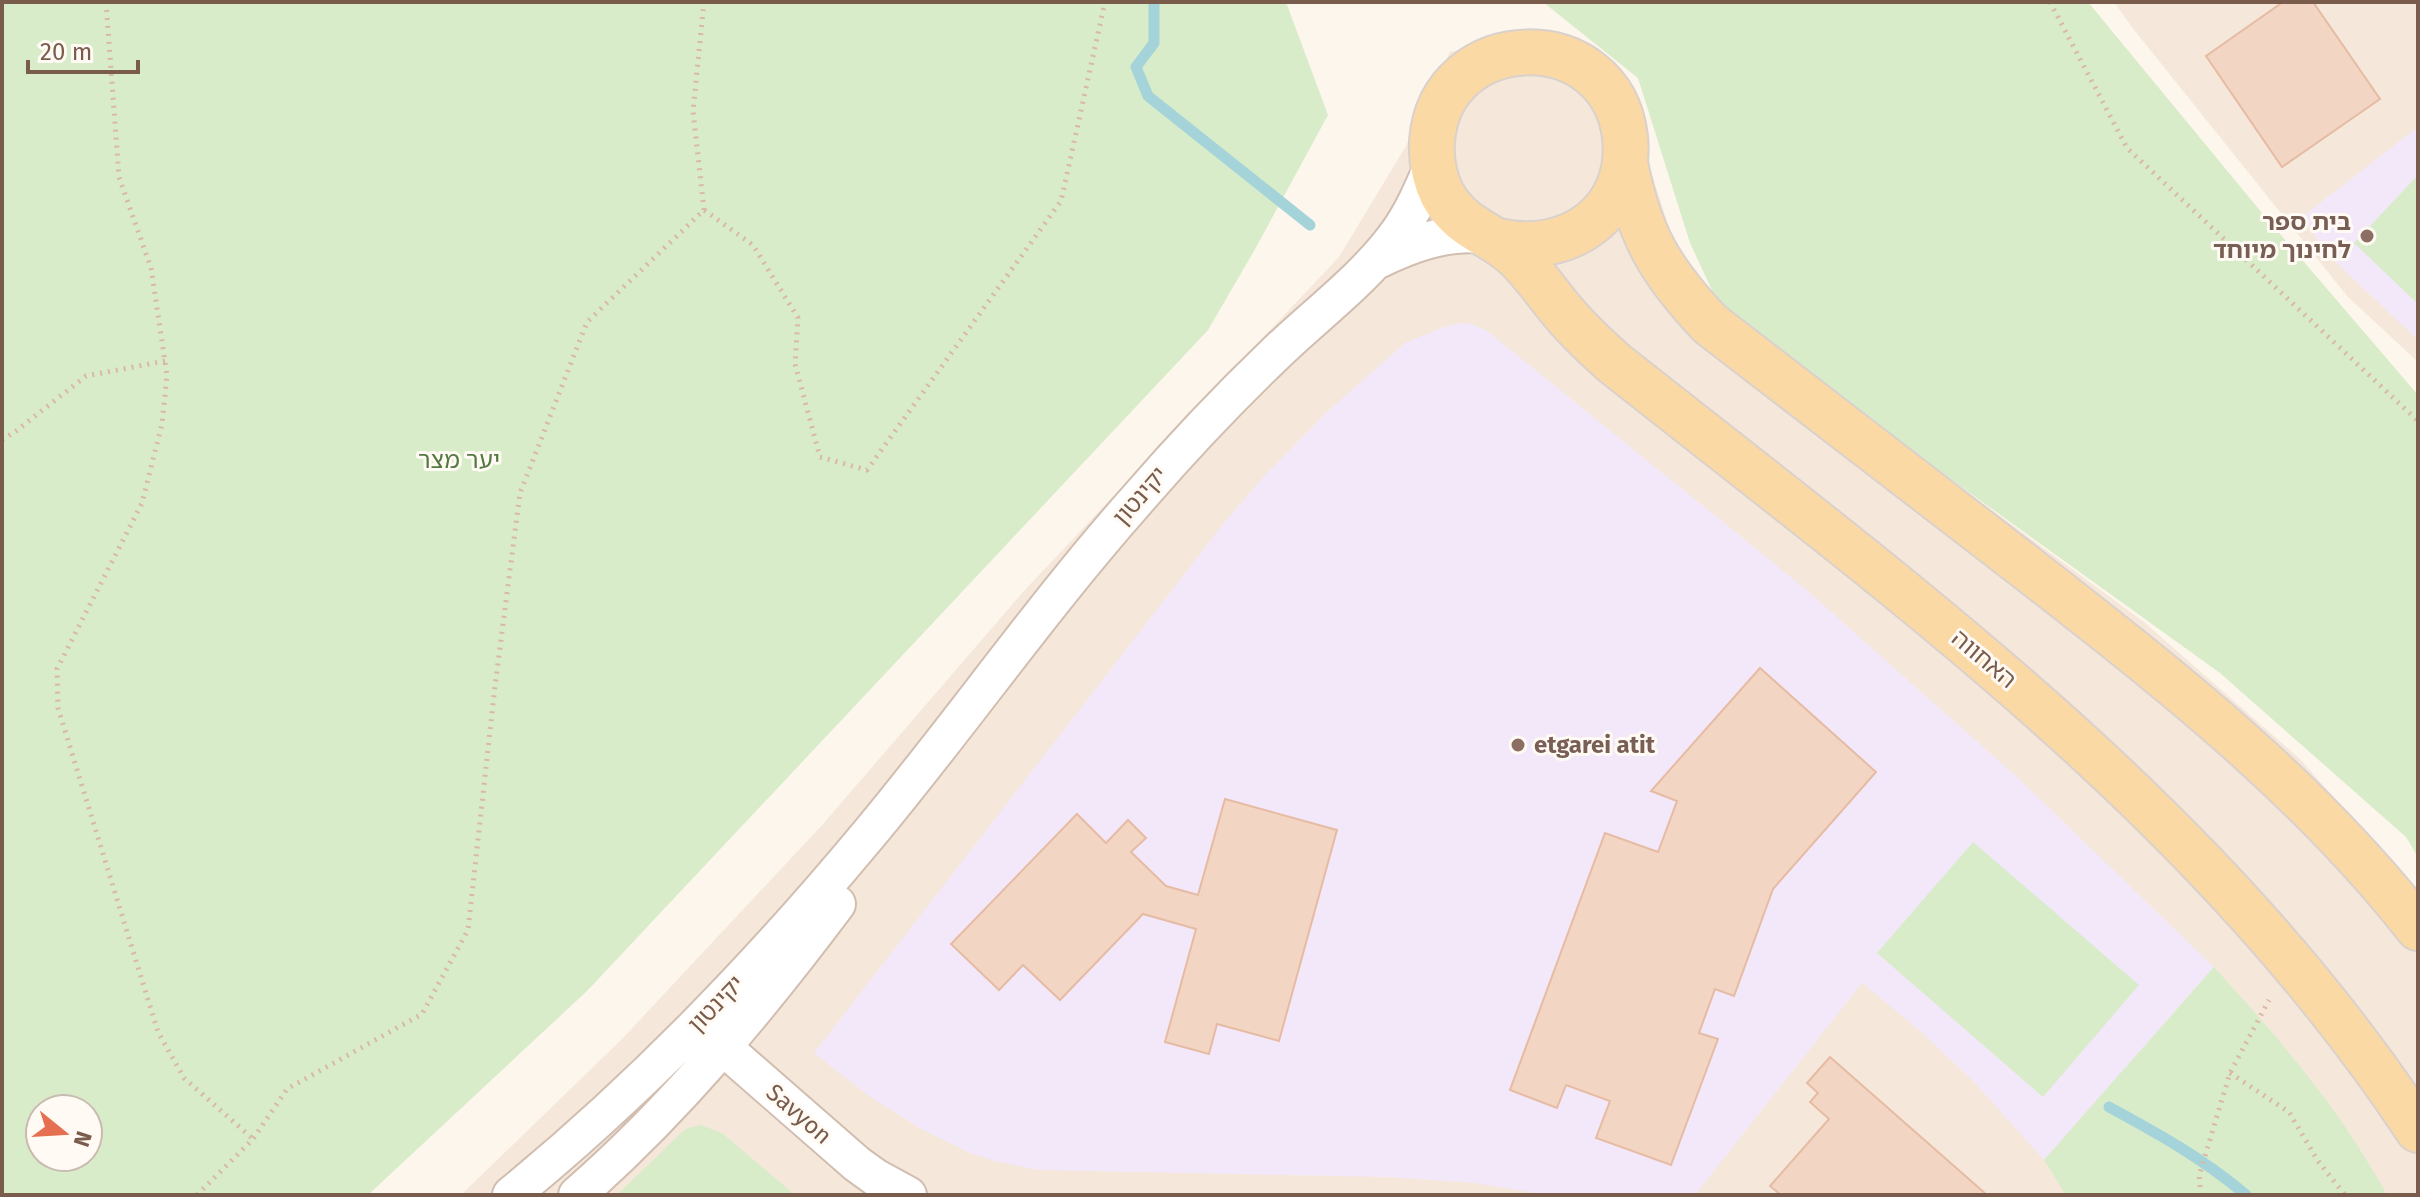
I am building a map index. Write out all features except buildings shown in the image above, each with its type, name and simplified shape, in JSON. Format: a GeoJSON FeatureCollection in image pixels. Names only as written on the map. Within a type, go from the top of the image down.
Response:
{"type":"FeatureCollection","features":[{"type":"Feature","properties":{"kind":"main road"},"geometry":{"type":"LineString","coordinates":[[1625,163],[1607,206],[1586,228],[1573,236],[1529,246],[1491,238],[1459,217],[1442,193],[1433,165],[1436,118],[1460,79],[1485,62],[1513,52],[1559,56],[1587,70],[1598,80],[1621,118],[1630,193],[1647,240],[1678,290],[1710,324],[2157,669],[2253,751],[2340,836],[2418,928]]}},
{"type":"Feature","properties":{"kind":"main road","name":"האחווה"},"geometry":{"type":"LineString","coordinates":[[1491,238],[1518,258],[1572,322],[1614,363],[1968,645],[2062,725],[2156,814],[2248,911],[2337,1015],[2418,1130]]}},
{"type":"Feature","properties":{"kind":"street","name":"יקינטון"},"geometry":{"type":"LineString","coordinates":[[511,1195],[595,1122],[784,974],[839,902],[932,756],[1039,615],[1169,463],[1241,387],[1375,261],[1414,207],[1433,165]]}},
{"type":"Feature","properties":{"kind":"street","name":"יקינטון"},"geometry":{"type":"LineString","coordinates":[[1375,261],[1436,238],[1468,233],[1491,238]]}},
{"type":"Feature","properties":{"kind":"street","name":"יקינטון"},"geometry":{"type":"LineString","coordinates":[[577,1195],[656,1118],[711,1034]]}},
{"type":"Feature","properties":{"kind":"street","name":"Savyon"},"geometry":{"type":"LineString","coordinates":[[711,1034],[857,1164],[908,1195]]}},
{"type":"Feature","properties":{"kind":"path"},"geometry":{"type":"LineString","coordinates":[[106,2],[119,177],[151,268],[167,375],[162,424],[142,503],[57,669],[58,708],[158,1032],[184,1078],[253,1139]]}},
{"type":"Feature","properties":{"kind":"path"},"geometry":{"type":"LineString","coordinates":[[704,2],[693,111],[704,210],[753,245],[798,318],[795,364],[820,457],[867,470],[1061,201],[1105,2]]}},
{"type":"Feature","properties":{"kind":"path"},"geometry":{"type":"LineString","coordinates":[[2050,2],[2127,148],[2418,421]]}},
{"type":"Feature","properties":{"kind":"path"},"geometry":{"type":"LineString","coordinates":[[197,1195],[253,1139],[287,1089],[422,1014],[468,930],[520,493],[587,322],[704,210]]}},
{"type":"Feature","properties":{"kind":"path"},"geometry":{"type":"LineString","coordinates":[[2,440],[86,376],[165,361]]}},
{"type":"Feature","properties":{"kind":"path"},"geometry":{"type":"LineString","coordinates":[[2201,1195],[2199,1176],[2230,1073],[2291,961]]}},
{"type":"Feature","properties":{"kind":"path"},"geometry":{"type":"LineString","coordinates":[[2230,1073],[2289,1112],[2318,1161],[2345,1195]]}},
{"type":"Feature","properties":{"kind":"shaded area"},"geometry":{"type":"Polygon","coordinates":[[[2114,2],[2418,2],[2418,362],[2348,297],[2114,2]]]}},
{"type":"Feature","properties":{"kind":"shaded area"},"geometry":{"type":"Polygon","coordinates":[[[1547,35],[1643,146],[1682,269],[1752,333],[2144,622],[2300,759],[2418,893],[2418,1195],[461,1195],[622,1039],[823,824],[1023,592],[1339,257],[1406,146],[1450,52],[1547,35]]]}},
{"type":"Feature","properties":{"kind":"shaded area","name":"בית ספר לחינוך מיוחד"},"geometry":{"type":"Polygon","coordinates":[[[2418,127],[2418,340],[2329,256],[2302,217],[2418,127]]]}},
{"type":"Feature","properties":{"kind":"shaded area","name":"etgarei atit"},"geometry":{"type":"Polygon","coordinates":[[[1459,323],[1486,330],[1803,587],[2017,777],[2214,967],[2044,1160],[1973,1081],[1919,1030],[1862,983],[1695,1195],[1548,1195],[1475,1183],[1388,1177],[1039,1170],[970,1153],[921,1129],[869,1096],[814,1053],[1227,519],[1267,473],[1326,413],[1405,343],[1459,323]]]}},
{"type":"Feature","properties":{"kind":"green space","name":"יער מצר"},"geometry":{"type":"Polygon","coordinates":[[[2,2],[1286,2],[1328,115],[1208,330],[587,991],[368,1195],[2,1195],[2,2]]]}},
{"type":"Feature","properties":{"kind":"green space"},"geometry":{"type":"Polygon","coordinates":[[[1543,2],[2088,2],[2262,213],[2418,395],[2418,857],[2406,837],[2220,673],[1724,316],[1690,243],[1638,78],[1543,2]]]}},
{"type":"Feature","properties":{"kind":"green space"},"geometry":{"type":"Polygon","coordinates":[[[2418,175],[2418,304],[2354,243],[2418,175]]]}},
{"type":"Feature","properties":{"kind":"green space"},"geometry":{"type":"Polygon","coordinates":[[[1973,842],[2139,985],[2043,1097],[1877,953],[1973,842]]]}},
{"type":"Feature","properties":{"kind":"green space"},"geometry":{"type":"Polygon","coordinates":[[[2214,967],[2308,1076],[2350,1134],[2387,1195],[2066,1195],[2044,1160],[2214,967]]]}},
{"type":"Feature","properties":{"kind":"green space"},"geometry":{"type":"Polygon","coordinates":[[[701,1125],[722,1133],[795,1195],[617,1195],[680,1134],[701,1125]]]}},
{"type":"Feature","properties":{"kind":"waterway"},"geometry":{"type":"LineString","coordinates":[[1154,2],[1154,43],[1136,67],[1148,96],[1310,225]]}},
{"type":"Feature","properties":{"kind":"waterway"},"geometry":{"type":"LineString","coordinates":[[2109,1107],[2197,1158],[2246,1195]]}},
{"type":"Feature","properties":{"kind":"place","name":"בית ספר לחינוך מיוחד"},"geometry":{"type":"Point","coordinates":[2367,236]}},
{"type":"Feature","properties":{"kind":"place","name":"etgarei atit"},"geometry":{"type":"Point","coordinates":[1518,745]}}]}
